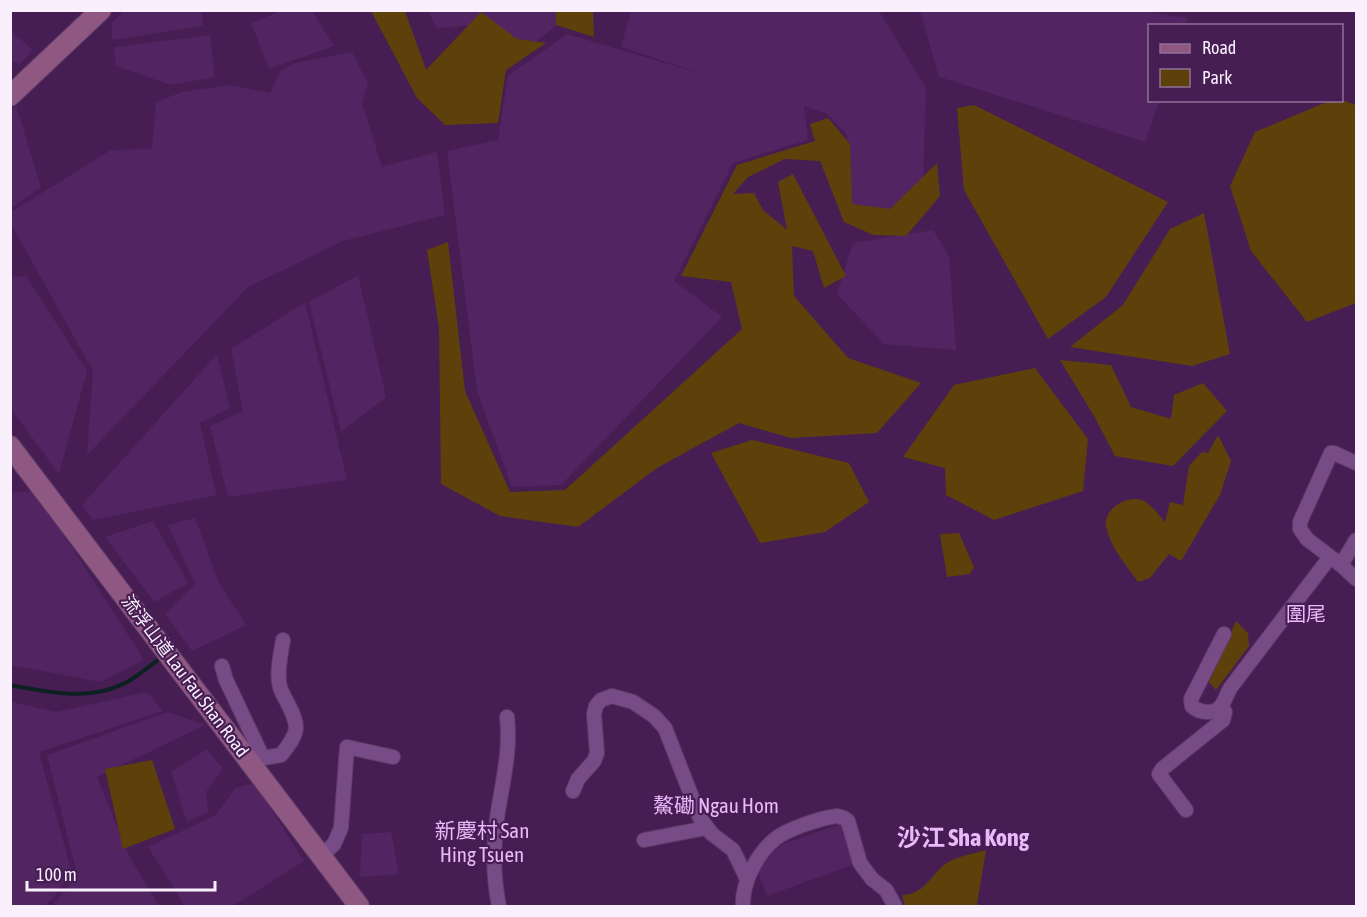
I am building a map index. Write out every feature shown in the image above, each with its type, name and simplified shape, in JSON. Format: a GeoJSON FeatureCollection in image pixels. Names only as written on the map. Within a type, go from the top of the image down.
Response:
{"type":"FeatureCollection","features":[{"type":"Feature","properties":{"kind":"street"},"geometry":{"type":"LineString","coordinates":[[10,96],[101,10]]}},
{"type":"Feature","properties":{"kind":"street","name":"流浮山道 Lau Fau Shan Road"},"geometry":{"type":"LineString","coordinates":[[10,446],[258,762],[321,856],[359,906]]}},
{"type":"Feature","properties":{"kind":"street"},"geometry":{"type":"LineString","coordinates":[[1356,463],[1331,453],[1300,522],[1302,534],[1356,579]]}},
{"type":"Feature","properties":{"kind":"street"},"geometry":{"type":"LineString","coordinates":[[1224,634],[1191,699],[1192,706],[1202,712],[1214,711],[1221,706],[1231,687],[1356,540]]}},
{"type":"Feature","properties":{"kind":"street"},"geometry":{"type":"LineString","coordinates":[[222,666],[258,762],[281,755],[297,731],[292,710],[280,687],[283,640]]}},
{"type":"Feature","properties":{"kind":"street"},"geometry":{"type":"LineString","coordinates":[[573,791],[597,753],[594,714],[596,706],[607,697],[620,697],[643,708],[665,728],[706,828],[733,850],[747,879]]}},
{"type":"Feature","properties":{"kind":"street"},"geometry":{"type":"LineString","coordinates":[[1186,810],[1159,774],[1162,769],[1222,720],[1225,712],[1221,706]]}},
{"type":"Feature","properties":{"kind":"street"},"geometry":{"type":"LineString","coordinates":[[499,906],[493,871],[497,821],[507,761],[509,733],[507,717]]}},
{"type":"Feature","properties":{"kind":"street"},"geometry":{"type":"LineString","coordinates":[[321,856],[334,844],[341,828],[342,744],[393,757]]}},
{"type":"Feature","properties":{"kind":"street"},"geometry":{"type":"LineString","coordinates":[[743,906],[747,879],[774,840],[784,834],[837,816],[848,822],[860,863],[886,890],[895,906]]}},
{"type":"Feature","properties":{"kind":"street"},"geometry":{"type":"LineString","coordinates":[[644,840],[706,828]]}},
{"type":"Feature","properties":{"kind":"shaded area"},"geometry":{"type":"Polygon","coordinates":[[[201,10],[203,26],[112,40],[112,23],[124,11],[201,10]]]}},
{"type":"Feature","properties":{"kind":"shaded area"},"geometry":{"type":"Polygon","coordinates":[[[283,10],[312,11],[334,46],[269,69],[251,23],[283,10]]]}},
{"type":"Feature","properties":{"kind":"shaded area"},"geometry":{"type":"Polygon","coordinates":[[[428,11],[556,11],[563,20],[526,50],[484,24],[437,28],[428,11]]]}},
{"type":"Feature","properties":{"kind":"shaded area"},"geometry":{"type":"Polygon","coordinates":[[[631,11],[879,11],[926,88],[922,213],[852,215],[847,135],[827,114],[804,106],[808,140],[733,163],[674,281],[722,317],[561,485],[512,487],[477,391],[447,151],[498,140],[508,76],[567,34],[709,76],[621,47],[631,11]]]}},
{"type":"Feature","properties":{"kind":"shaded area"},"geometry":{"type":"Polygon","coordinates":[[[920,11],[1143,11],[1188,18],[1185,24],[1148,24],[1148,102],[1159,102],[1145,142],[939,77],[920,11]]]}},
{"type":"Feature","properties":{"kind":"shaded area"},"geometry":{"type":"Polygon","coordinates":[[[11,31],[33,50],[20,64],[11,60],[11,31]]]}},
{"type":"Feature","properties":{"kind":"shaded area"},"geometry":{"type":"Polygon","coordinates":[[[210,35],[215,77],[171,85],[116,66],[114,47],[210,35]]]}},
{"type":"Feature","properties":{"kind":"shaded area"},"geometry":{"type":"Polygon","coordinates":[[[352,52],[368,84],[362,103],[382,167],[437,152],[445,215],[343,241],[248,287],[87,455],[93,371],[11,224],[11,212],[111,150],[152,149],[156,102],[182,92],[231,85],[270,93],[280,71],[295,63],[352,52]]]}},
{"type":"Feature","properties":{"kind":"shaded area"},"geometry":{"type":"Polygon","coordinates":[[[16,105],[41,187],[11,208],[11,112],[16,105]]]}},
{"type":"Feature","properties":{"kind":"shaded area"},"geometry":{"type":"Polygon","coordinates":[[[933,230],[949,256],[956,350],[884,344],[837,294],[853,243],[933,230]]]}},
{"type":"Feature","properties":{"kind":"shaded area"},"geometry":{"type":"Polygon","coordinates":[[[358,275],[386,397],[341,432],[309,302],[358,275]]]}},
{"type":"Feature","properties":{"kind":"shaded area"},"geometry":{"type":"Polygon","coordinates":[[[26,276],[87,371],[59,474],[11,409],[11,277],[26,276]]]}},
{"type":"Feature","properties":{"kind":"shaded area"},"geometry":{"type":"Polygon","coordinates":[[[305,302],[347,480],[228,497],[210,426],[243,411],[231,349],[305,302]]]}},
{"type":"Feature","properties":{"kind":"shaded area"},"geometry":{"type":"Polygon","coordinates":[[[217,354],[230,408],[200,423],[216,495],[93,520],[82,505],[217,354]]]}},
{"type":"Feature","properties":{"kind":"shaded area"},"geometry":{"type":"Polygon","coordinates":[[[36,491],[144,660],[100,682],[11,665],[11,493],[36,491]]]}},
{"type":"Feature","properties":{"kind":"shaded area"},"geometry":{"type":"Polygon","coordinates":[[[195,518],[219,583],[246,625],[192,651],[165,614],[195,584],[168,525],[195,518]]]}},
{"type":"Feature","properties":{"kind":"shaded area"},"geometry":{"type":"Polygon","coordinates":[[[153,521],[188,583],[154,602],[105,537],[153,521]]]}},
{"type":"Feature","properties":{"kind":"shaded area"},"geometry":{"type":"Polygon","coordinates":[[[147,692],[163,711],[39,752],[71,870],[55,896],[44,906],[11,906],[11,702],[57,712],[147,692]]]}},
{"type":"Feature","properties":{"kind":"shaded area"},"geometry":{"type":"Polygon","coordinates":[[[168,712],[205,725],[97,777],[128,854],[159,906],[52,906],[77,875],[47,755],[168,712]]]}},
{"type":"Feature","properties":{"kind":"shaded area"},"geometry":{"type":"Polygon","coordinates":[[[207,749],[223,769],[206,792],[208,812],[187,822],[171,772],[207,749]]]}},
{"type":"Feature","properties":{"kind":"shaded area"},"geometry":{"type":"Polygon","coordinates":[[[255,783],[304,861],[233,906],[185,906],[148,847],[216,815],[235,788],[255,783]]]}},
{"type":"Feature","properties":{"kind":"shaded area"},"geometry":{"type":"Polygon","coordinates":[[[843,823],[855,864],[767,896],[757,869],[781,845],[843,823]]]}},
{"type":"Feature","properties":{"kind":"shaded area"},"geometry":{"type":"Polygon","coordinates":[[[391,832],[399,874],[360,877],[362,834],[391,832]]]}},
{"type":"Feature","properties":{"kind":"green space"},"geometry":{"type":"Polygon","coordinates":[[[371,11],[405,11],[426,70],[481,12],[517,39],[546,43],[506,70],[498,123],[445,125],[417,98],[371,11]]]}},
{"type":"Feature","properties":{"kind":"green space"},"geometry":{"type":"Polygon","coordinates":[[[556,11],[593,11],[594,37],[556,25],[556,11]]]}},
{"type":"Feature","properties":{"kind":"green space"},"geometry":{"type":"Polygon","coordinates":[[[1343,100],[1356,105],[1356,303],[1307,322],[1251,251],[1230,186],[1255,132],[1327,102],[1343,100]]]}},
{"type":"Feature","properties":{"kind":"green space"},"geometry":{"type":"Polygon","coordinates":[[[974,105],[1168,202],[1106,297],[1048,339],[964,190],[957,108],[974,105]]]}},
{"type":"Feature","properties":{"kind":"green space"},"geometry":{"type":"Polygon","coordinates":[[[828,118],[850,144],[852,204],[890,209],[937,163],[940,196],[906,236],[873,235],[844,222],[820,161],[785,159],[748,177],[733,194],[754,193],[763,210],[787,230],[778,182],[793,174],[846,276],[824,288],[813,251],[792,246],[794,296],[848,358],[921,383],[877,433],[791,438],[739,423],[657,468],[578,527],[500,516],[441,484],[439,328],[427,250],[448,242],[465,391],[510,492],[565,490],[742,329],[731,282],[681,276],[737,165],[815,141],[810,124],[828,118]]]}},
{"type":"Feature","properties":{"kind":"green space"},"geometry":{"type":"Polygon","coordinates":[[[1204,213],[1230,354],[1192,366],[1070,347],[1123,305],[1170,229],[1204,213]]]}},
{"type":"Feature","properties":{"kind":"green space"},"geometry":{"type":"Polygon","coordinates":[[[1060,360],[1111,365],[1131,407],[1171,419],[1174,395],[1203,383],[1227,411],[1173,466],[1115,456],[1060,360]]]}},
{"type":"Feature","properties":{"kind":"green space"},"geometry":{"type":"Polygon","coordinates":[[[1035,368],[1088,439],[1083,491],[994,520],[946,495],[945,468],[903,457],[954,385],[1035,368]]]}},
{"type":"Feature","properties":{"kind":"green space"},"geometry":{"type":"Polygon","coordinates":[[[1218,435],[1231,461],[1220,495],[1181,561],[1169,554],[1150,578],[1138,582],[1111,541],[1106,526],[1108,514],[1117,505],[1136,499],[1149,504],[1165,522],[1170,502],[1183,505],[1189,466],[1202,452],[1208,453],[1218,435]]]}},
{"type":"Feature","properties":{"kind":"green space"},"geometry":{"type":"Polygon","coordinates":[[[752,440],[849,463],[869,502],[825,532],[760,543],[711,453],[752,440]]]}},
{"type":"Feature","properties":{"kind":"green space"},"geometry":{"type":"Polygon","coordinates":[[[959,533],[974,567],[970,574],[947,577],[940,534],[959,533]]]}},
{"type":"Feature","properties":{"kind":"green space"},"geometry":{"type":"Polygon","coordinates":[[[1236,621],[1248,633],[1249,646],[1216,690],[1209,682],[1236,621]]]}},
{"type":"Feature","properties":{"kind":"green space"},"geometry":{"type":"Polygon","coordinates":[[[152,760],[175,829],[123,849],[105,769],[152,760]]]}},
{"type":"Feature","properties":{"kind":"green space"},"geometry":{"type":"Polygon","coordinates":[[[986,850],[977,904],[982,906],[905,906],[902,895],[910,894],[923,887],[944,865],[963,856],[986,850]]]}},
{"type":"Feature","properties":{"kind":"waterway"},"geometry":{"type":"LineString","coordinates":[[10,685],[70,694],[99,692],[127,682],[158,660]]}},
{"type":"Feature","properties":{"kind":"district","name":"圍尾"},"geometry":{"type":"Point","coordinates":[1306,614]}},
{"type":"Feature","properties":{"kind":"district","name":"鰲磡 Ngau Hom"},"geometry":{"type":"Point","coordinates":[716,806]}},
{"type":"Feature","properties":{"kind":"district","name":"沙江 Sha Kong"},"geometry":{"type":"Point","coordinates":[963,838]}},
{"type":"Feature","properties":{"kind":"district","name":"新慶村 San Hing Tsuen"},"geometry":{"type":"Point","coordinates":[482,843]}}]}
